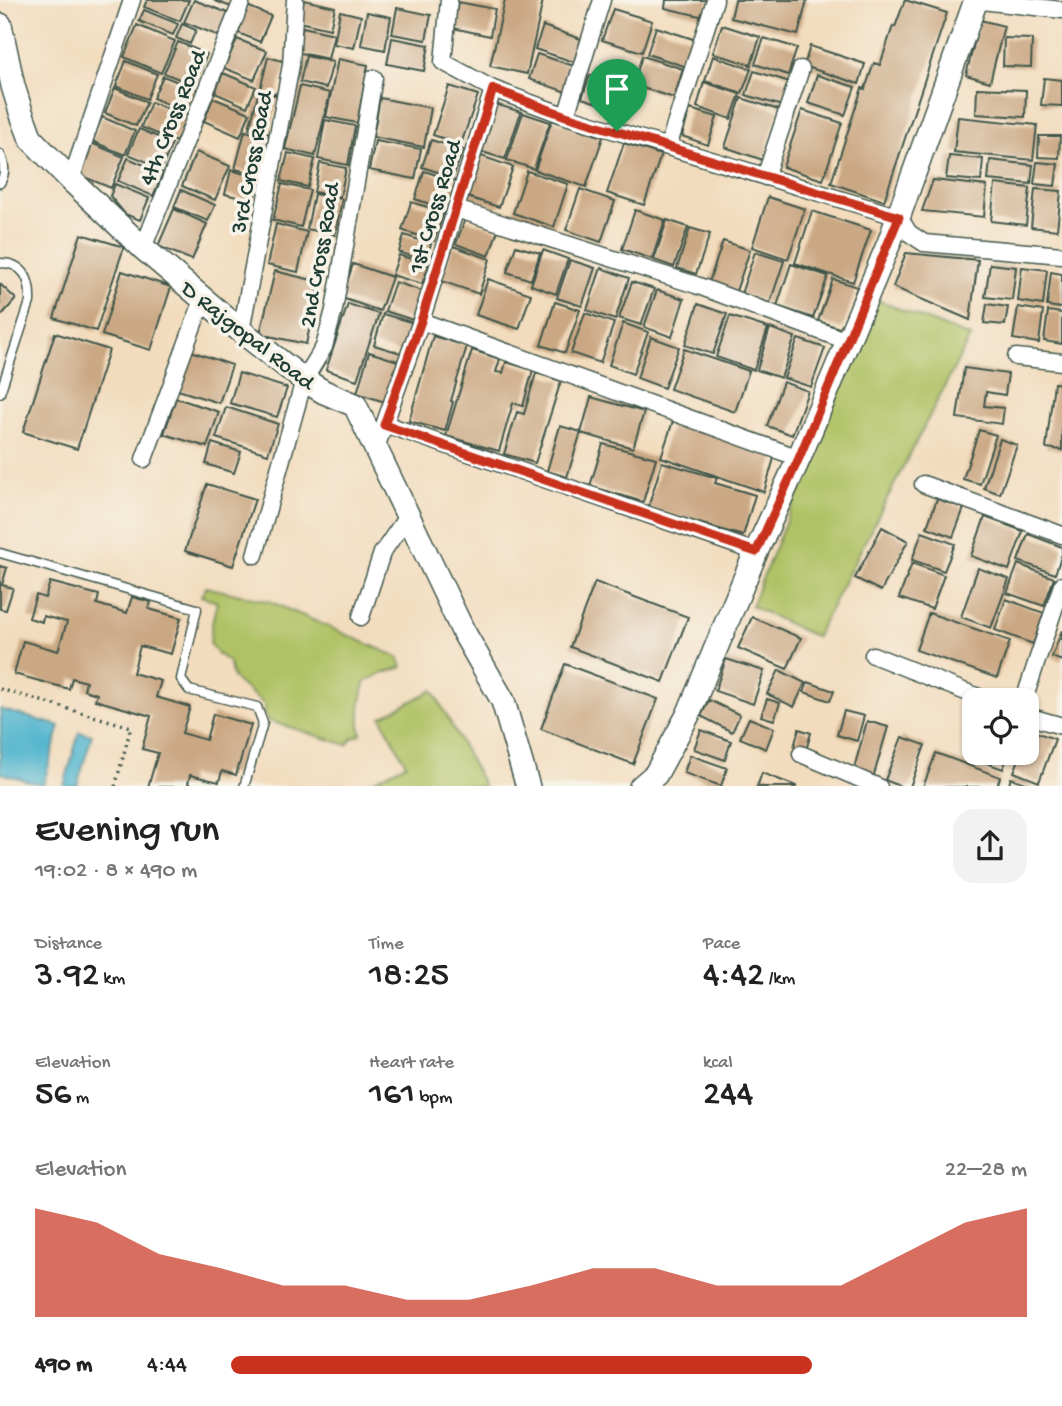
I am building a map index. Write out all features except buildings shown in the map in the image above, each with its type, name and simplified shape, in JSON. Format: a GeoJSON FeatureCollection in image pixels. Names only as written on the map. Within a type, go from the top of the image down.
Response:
{"type":"FeatureCollection","features":[{"type":"Feature","properties":{"kind":"street"},"geometry":{"type":"LineString","coordinates":[[71,180],[132,0]]}},
{"type":"Feature","properties":{"kind":"street","name":"3rd Cross Road"},"geometry":{"type":"LineString","coordinates":[[241,331],[291,65],[295,0]]}},
{"type":"Feature","properties":{"kind":"street"},"geometry":{"type":"LineString","coordinates":[[449,0],[443,62],[493,89],[566,116],[899,217],[909,233],[924,243],[1062,255]]}},
{"type":"Feature","properties":{"kind":"street"},"geometry":{"type":"LineString","coordinates":[[566,116],[603,0]]}},
{"type":"Feature","properties":{"kind":"street"},"geometry":{"type":"LineString","coordinates":[[668,147],[715,0]]}},
{"type":"Feature","properties":{"kind":"street"},"geometry":{"type":"LineString","coordinates":[[641,786],[656,774],[688,715],[756,552],[799,458],[899,217],[975,0],[1062,10]]}},
{"type":"Feature","properties":{"kind":"street","name":"4th Cross Road"},"geometry":{"type":"LineString","coordinates":[[144,248],[242,3]]}},
{"type":"Feature","properties":{"kind":"street","name":"D Rajgopal Road"},"geometry":{"type":"LineString","coordinates":[[0,24],[20,112],[32,139],[71,180],[144,248],[241,331],[304,380],[355,405],[463,631],[503,701],[528,786]]}},
{"type":"Feature","properties":{"kind":"street"},"geometry":{"type":"LineString","coordinates":[[765,177],[802,69]]}},
{"type":"Feature","properties":{"kind":"street","name":"2nd Cross Road"},"geometry":{"type":"LineString","coordinates":[[255,555],[304,380],[324,347],[334,310],[374,78]]}},
{"type":"Feature","properties":{"kind":"street","name":"1st Cross Road"},"geometry":{"type":"LineString","coordinates":[[376,449],[421,321],[493,89]]}},
{"type":"Feature","properties":{"kind":"street"},"geometry":{"type":"LineString","coordinates":[[456,209],[696,285],[847,341]]}},
{"type":"Feature","properties":{"kind":"street"},"geometry":{"type":"LineString","coordinates":[[144,459],[203,299]]}},
{"type":"Feature","properties":{"kind":"street"},"geometry":{"type":"LineString","coordinates":[[421,321],[799,458]]}},
{"type":"Feature","properties":{"kind":"street"},"geometry":{"type":"LineString","coordinates":[[1016,356],[1062,362]]}},
{"type":"Feature","properties":{"kind":"street"},"geometry":{"type":"LineString","coordinates":[[384,425],[756,552]]}},
{"type":"Feature","properties":{"kind":"street"},"geometry":{"type":"LineString","coordinates":[[923,484],[1062,535]]}},
{"type":"Feature","properties":{"kind":"street"},"geometry":{"type":"LineString","coordinates":[[361,617],[382,553],[408,515]]}},
{"type":"Feature","properties":{"kind":"street"},"geometry":{"type":"LineString","coordinates":[[1028,688],[1062,585]]}},
{"type":"Feature","properties":{"kind":"street"},"geometry":{"type":"LineString","coordinates":[[873,655],[962,690]]}},
{"type":"Feature","properties":{"kind":"street"},"geometry":{"type":"LineString","coordinates":[[1039,719],[1062,726]]}},
{"type":"Feature","properties":{"kind":"street"},"geometry":{"type":"LineString","coordinates":[[801,754],[879,786]]}},
{"type":"Feature","properties":{"kind":"lane"},"geometry":{"type":"LineString","coordinates":[[0,154],[4,163],[0,183]]}},
{"type":"Feature","properties":{"kind":"lane"},"geometry":{"type":"LineString","coordinates":[[0,263],[14,264],[20,269],[31,291],[30,302],[0,393]]}},
{"type":"Feature","properties":{"kind":"lane"},"geometry":{"type":"LineString","coordinates":[[0,553],[197,609],[181,679],[189,690],[257,707],[263,723],[244,786]]}},
{"type":"Feature","properties":{"kind":"path"},"geometry":{"type":"LineString","coordinates":[[0,689],[131,727],[115,786]]}},
{"type":"Feature","properties":{"kind":"green space"},"geometry":{"type":"Polygon","coordinates":[[[877,300],[970,337],[816,637],[751,606],[877,300]]]}},
{"type":"Feature","properties":{"kind":"green space"},"geometry":{"type":"Polygon","coordinates":[[[206,587],[271,602],[398,657],[402,667],[366,681],[360,707],[361,734],[351,739],[347,745],[266,720],[264,704],[233,678],[229,662],[210,644],[217,602],[201,596],[206,587]]]}},
{"type":"Feature","properties":{"kind":"green space"},"geometry":{"type":"Polygon","coordinates":[[[433,690],[484,786],[363,786],[406,764],[381,717],[433,690]]]}},
{"type":"Feature","properties":{"kind":"water"},"geometry":{"type":"Polygon","coordinates":[[[0,709],[60,726],[43,785],[0,773],[0,709]]]}},
{"type":"Feature","properties":{"kind":"water"},"geometry":{"type":"Polygon","coordinates":[[[79,732],[92,735],[77,786],[64,786],[79,732]]]}},
{"type":"Feature","properties":{"kind":"route"},"geometry":{"type":"LineString","coordinates":[[493,89],[566,116],[617,131],[899,217],[799,458],[756,552],[384,425],[421,321],[493,89]]}}]}
